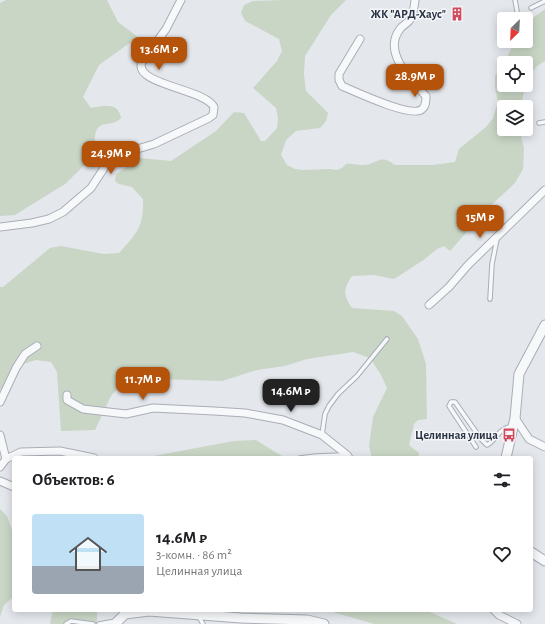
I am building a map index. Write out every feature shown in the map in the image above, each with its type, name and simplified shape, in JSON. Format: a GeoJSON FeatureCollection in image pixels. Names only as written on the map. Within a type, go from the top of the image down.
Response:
{"type":"FeatureCollection","features":[{"type":"Feature","properties":{"kind":"street"},"geometry":{"type":"LineString","coordinates":[[0,227],[32,223],[49,219],[64,212],[91,188],[110,161],[134,150],[154,144],[213,115],[214,107],[208,100],[194,93],[157,81],[149,77],[142,70],[142,62],[166,29],[181,0]]}},
{"type":"Feature","properties":{"kind":"street"},"geometry":{"type":"LineString","coordinates":[[360,39],[339,74],[339,80],[342,86],[398,109],[413,112],[420,111],[424,107],[426,96],[401,66],[395,55],[396,38],[399,30],[412,16],[416,0]]}},
{"type":"Feature","properties":{"kind":"street"},"geometry":{"type":"LineString","coordinates":[[429,305],[449,287],[468,265],[545,190]]}},
{"type":"Feature","properties":{"kind":"street"},"geometry":{"type":"LineString","coordinates":[[506,456],[514,422],[519,374],[545,325]]}},
{"type":"Feature","properties":{"kind":"street"},"geometry":{"type":"LineString","coordinates":[[0,402],[16,368],[25,354],[37,346]]}},
{"type":"Feature","properties":{"kind":"street"},"geometry":{"type":"LineString","coordinates":[[66,395],[67,400],[83,410],[126,414],[153,408],[245,413],[283,420],[322,435],[348,456]]}},
{"type":"Feature","properties":{"kind":"street"},"geometry":{"type":"LineString","coordinates":[[514,422],[529,439],[545,447]]}},
{"type":"Feature","properties":{"kind":"street"},"geometry":{"type":"LineString","coordinates":[[0,435],[6,459]]}},
{"type":"Feature","properties":{"kind":"street"},"geometry":{"type":"LineString","coordinates":[[12,456],[21,452],[60,451],[84,456]]}},
{"type":"Feature","properties":{"kind":"street"},"geometry":{"type":"LineString","coordinates":[[0,467],[6,459],[12,456]]}},
{"type":"Feature","properties":{"kind":"street"},"geometry":{"type":"LineString","coordinates":[[0,481],[12,486]]}},
{"type":"Feature","properties":{"kind":"street"},"geometry":{"type":"LineString","coordinates":[[533,553],[545,561]]}},
{"type":"Feature","properties":{"kind":"street"},"geometry":{"type":"LineString","coordinates":[[116,622],[123,612]]}},
{"type":"Feature","properties":{"kind":"street"},"geometry":{"type":"LineString","coordinates":[[161,612],[241,618],[307,620],[324,624]]}},
{"type":"Feature","properties":{"kind":"street"},"geometry":{"type":"LineString","coordinates":[[496,612],[517,624]]}},
{"type":"Feature","properties":{"kind":"lane"},"geometry":{"type":"LineString","coordinates":[[515,0],[517,11]]}},
{"type":"Feature","properties":{"kind":"lane"},"geometry":{"type":"LineString","coordinates":[[531,8],[545,1]]}},
{"type":"Feature","properties":{"kind":"lane"},"geometry":{"type":"LineString","coordinates":[[539,123],[545,122]]}},
{"type":"Feature","properties":{"kind":"lane"},"geometry":{"type":"LineString","coordinates":[[490,299],[492,264],[497,236]]}},
{"type":"Feature","properties":{"kind":"lane"},"geometry":{"type":"LineString","coordinates":[[322,435],[329,406],[338,394],[357,376],[387,339]]}},
{"type":"Feature","properties":{"kind":"lane"},"geometry":{"type":"LineString","coordinates":[[476,447],[449,406],[451,402],[455,402],[481,439],[487,445],[498,433],[514,422]]}},
{"type":"Feature","properties":{"kind":"lane"},"geometry":{"type":"LineString","coordinates":[[316,456],[348,456]]}},
{"type":"Feature","properties":{"kind":"lane"},"geometry":{"type":"LineString","coordinates":[[197,615],[203,624]]}},
{"type":"Feature","properties":{"kind":"lane"},"geometry":{"type":"LineString","coordinates":[[66,624],[71,620],[93,624]]}},
{"type":"Feature","properties":{"kind":"lane"},"geometry":{"type":"LineString","coordinates":[[99,624],[116,622]]}},
{"type":"Feature","properties":{"kind":"green space"},"geometry":{"type":"Polygon","coordinates":[[[6,0],[107,0],[118,22],[138,37],[99,65],[83,97],[91,108],[109,106],[117,109],[121,118],[116,122],[101,125],[98,128],[95,136],[97,153],[65,184],[15,215],[0,216],[0,3],[6,0]]]}},
{"type":"Feature","properties":{"kind":"green space"},"geometry":{"type":"Polygon","coordinates":[[[346,0],[331,15],[305,56],[304,75],[306,91],[328,113],[326,121],[320,128],[296,131],[286,140],[281,155],[287,165],[295,169],[337,170],[346,164],[367,165],[381,160],[390,161],[395,165],[433,165],[455,162],[459,149],[486,127],[493,118],[497,105],[497,136],[521,136],[524,148],[523,169],[515,183],[487,209],[450,251],[444,246],[437,249],[422,261],[394,279],[374,275],[352,276],[346,288],[346,296],[352,308],[394,311],[402,316],[418,339],[426,364],[427,419],[418,420],[414,424],[409,445],[419,453],[418,456],[372,456],[369,446],[373,417],[387,388],[370,358],[353,352],[307,359],[285,366],[257,370],[222,381],[126,378],[111,396],[95,430],[61,431],[57,372],[51,362],[36,360],[23,364],[0,390],[0,287],[3,287],[50,248],[61,246],[104,254],[119,253],[135,235],[141,223],[143,199],[132,187],[119,184],[115,181],[116,174],[140,158],[171,161],[216,131],[234,112],[244,113],[261,141],[265,141],[277,128],[278,118],[276,108],[253,88],[277,61],[282,51],[279,39],[245,21],[241,13],[244,5],[253,1],[346,0]]]}},
{"type":"Feature","properties":{"kind":"green space"},"geometry":{"type":"Polygon","coordinates":[[[545,9],[545,61],[537,66],[533,71],[533,56],[508,56],[512,48],[533,48],[533,18],[545,9]]]}},
{"type":"Feature","properties":{"kind":"green space"},"geometry":{"type":"Polygon","coordinates":[[[497,73],[497,92],[524,92],[522,100],[498,100],[495,88],[495,76],[497,73]]]}},
{"type":"Feature","properties":{"kind":"green space"},"geometry":{"type":"Polygon","coordinates":[[[256,440],[282,456],[154,456],[234,441],[256,440]]]}},
{"type":"Feature","properties":{"kind":"green space"},"geometry":{"type":"Polygon","coordinates":[[[0,509],[7,516],[12,530],[12,598],[4,605],[0,617],[0,509]]]}},
{"type":"Feature","properties":{"kind":"green space"},"geometry":{"type":"Polygon","coordinates":[[[53,612],[97,612],[97,624],[50,624],[53,612]]]}},
{"type":"Feature","properties":{"kind":"green space"},"geometry":{"type":"Polygon","coordinates":[[[333,612],[430,612],[457,624],[374,624],[333,612]]]}},
{"type":"Feature","properties":{"kind":"place","name":"ЖК \"АРД-Хаус\""},"geometry":{"type":"Point","coordinates":[457,14]}},
{"type":"Feature","properties":{"kind":"place","name":"Целинная улица"},"geometry":{"type":"Point","coordinates":[509,435]}}]}
